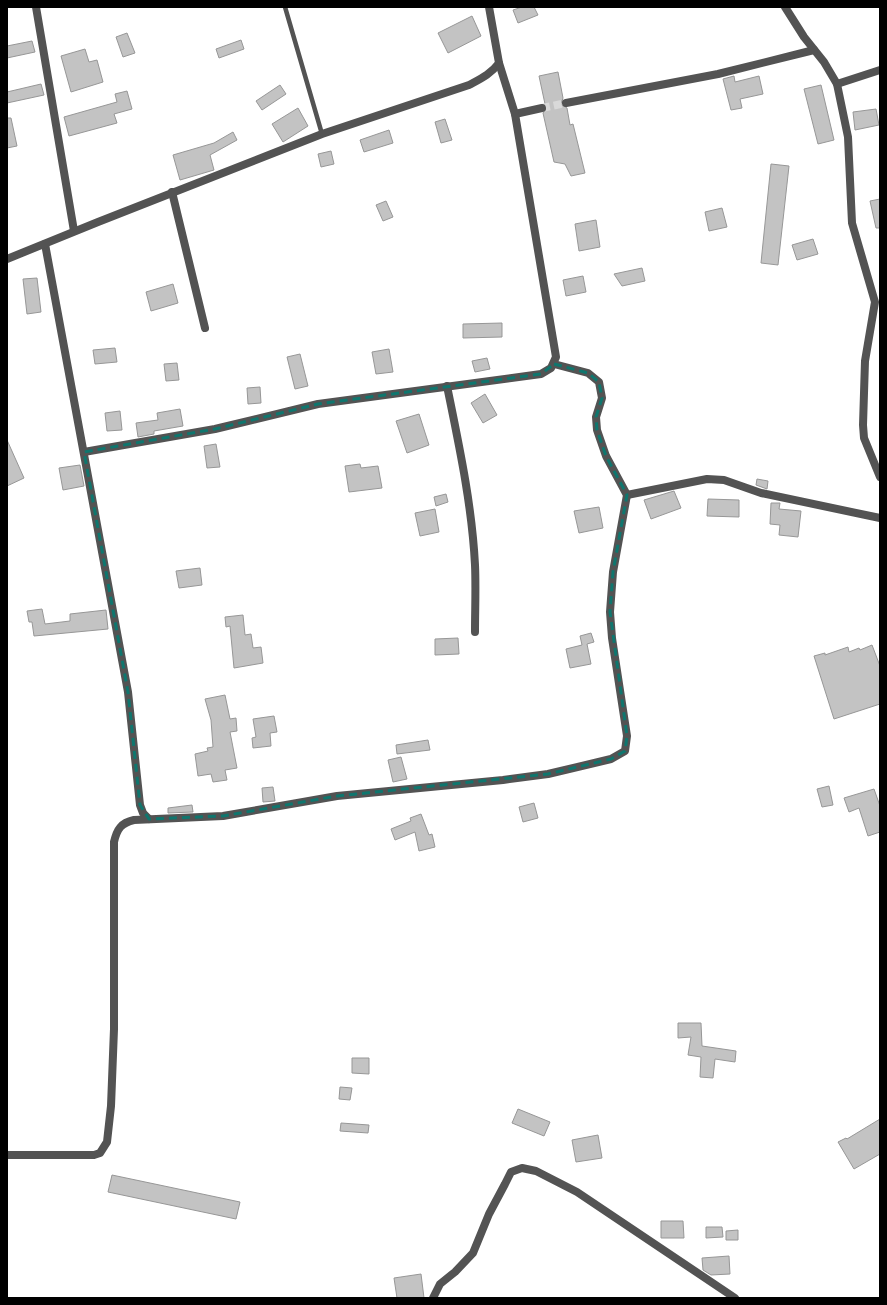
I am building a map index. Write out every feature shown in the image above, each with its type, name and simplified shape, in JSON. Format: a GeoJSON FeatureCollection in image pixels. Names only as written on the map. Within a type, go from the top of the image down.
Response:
{"type":"FeatureCollection","features":[{"type":"Feature","properties":{"kind":"street"},"geometry":{"type":"LineString","coordinates":[[36,7],[74,231]]}},
{"type":"Feature","properties":{"kind":"street"},"geometry":{"type":"LineString","coordinates":[[84,452],[215,429],[318,404],[541,374],[551,368],[556,357],[516,114],[499,63],[489,7]]}},
{"type":"Feature","properties":{"kind":"street"},"geometry":{"type":"LineString","coordinates":[[785,7],[814,50],[824,62],[837,84],[848,136],[852,224],[875,302],[865,361],[864,438],[880,477]]}},
{"type":"Feature","properties":{"kind":"street"},"geometry":{"type":"LineString","coordinates":[[566,103],[718,74],[814,50]]}},
{"type":"Feature","properties":{"kind":"street"},"geometry":{"type":"LineString","coordinates":[[7,259],[172,192],[322,134],[469,85],[490,74],[499,63]]}},
{"type":"Feature","properties":{"kind":"street"},"geometry":{"type":"LineString","coordinates":[[837,84],[880,70]]}},
{"type":"Feature","properties":{"kind":"street"},"geometry":{"type":"LineString","coordinates":[[516,114],[542,108]]}},
{"type":"Feature","properties":{"kind":"street"},"geometry":{"type":"LineString","coordinates":[[172,192],[206,328]]}},
{"type":"Feature","properties":{"kind":"street"},"geometry":{"type":"LineString","coordinates":[[45,244],[128,692],[140,805],[143,813],[149,819]]}},
{"type":"Feature","properties":{"kind":"street"},"geometry":{"type":"LineString","coordinates":[[7,1155],[94,1155],[100,1153],[104,1148],[111,1106],[113,1078],[114,842],[116,833],[121,825],[127,822],[149,819],[223,816],[337,796],[496,781],[548,774],[581,768],[620,755],[625,751],[627,736],[612,638],[611,595],[613,572],[627,495],[606,456],[597,430],[596,417],[602,398],[599,382],[588,373],[554,364]]}},
{"type":"Feature","properties":{"kind":"street"},"geometry":{"type":"LineString","coordinates":[[447,386],[462,455],[469,509],[475,565],[474,632]]}},
{"type":"Feature","properties":{"kind":"street"},"geometry":{"type":"LineString","coordinates":[[627,495],[707,479],[724,480],[761,493],[880,518]]}},
{"type":"Feature","properties":{"kind":"street"},"geometry":{"type":"LineString","coordinates":[[433,1298],[440,1284],[455,1272],[473,1253],[504,1184],[511,1172],[522,1168],[536,1171],[577,1192],[735,1298]]}},
{"type":"Feature","properties":{"kind":"lane"},"geometry":{"type":"LineString","coordinates":[[285,7],[322,134]]}},
{"type":"Feature","properties":{"kind":"highlighted area"},"geometry":{"type":"Polygon","coordinates":[[[554,364],[588,373],[599,382],[602,398],[596,417],[597,430],[606,456],[627,495],[613,572],[610,612],[627,736],[625,751],[611,759],[548,774],[337,796],[223,816],[149,819],[140,805],[128,692],[84,452],[215,429],[318,404],[541,374],[554,364]]]}},
{"type":"Feature","properties":{"kind":"building"},"geometry":{"type":"Polygon","coordinates":[[[522,7],[534,7],[538,15],[518,23],[513,10],[522,7]]]}},
{"type":"Feature","properties":{"kind":"building"},"geometry":{"type":"Polygon","coordinates":[[[472,16],[481,36],[448,53],[438,33],[472,16]]]}},
{"type":"Feature","properties":{"kind":"building"},"geometry":{"type":"Polygon","coordinates":[[[127,33],[135,53],[123,57],[116,37],[127,33]]]}},
{"type":"Feature","properties":{"kind":"building"},"geometry":{"type":"Polygon","coordinates":[[[241,40],[244,49],[219,58],[216,49],[241,40]]]}},
{"type":"Feature","properties":{"kind":"building"},"geometry":{"type":"Polygon","coordinates":[[[32,41],[35,52],[7,58],[7,46],[32,41]]]}},
{"type":"Feature","properties":{"kind":"building"},"geometry":{"type":"Polygon","coordinates":[[[85,49],[89,62],[97,60],[103,82],[71,92],[61,56],[85,49]]]}},
{"type":"Feature","properties":{"kind":"building"},"geometry":{"type":"Polygon","coordinates":[[[558,72],[563,98],[561,104],[567,108],[570,125],[573,124],[585,173],[571,176],[565,164],[554,162],[543,113],[547,107],[539,76],[558,72]]]}},
{"type":"Feature","properties":{"kind":"building"},"geometry":{"type":"Polygon","coordinates":[[[734,76],[735,82],[759,76],[763,94],[740,99],[742,108],[731,110],[723,79],[734,76]]]}},
{"type":"Feature","properties":{"kind":"building"},"geometry":{"type":"Polygon","coordinates":[[[41,84],[44,95],[7,103],[7,92],[41,84]]]}},
{"type":"Feature","properties":{"kind":"building"},"geometry":{"type":"Polygon","coordinates":[[[280,85],[286,94],[262,110],[256,101],[280,85]]]}},
{"type":"Feature","properties":{"kind":"building"},"geometry":{"type":"Polygon","coordinates":[[[821,85],[834,140],[818,144],[804,89],[821,85]]]}},
{"type":"Feature","properties":{"kind":"building"},"geometry":{"type":"Polygon","coordinates":[[[127,91],[132,109],[114,114],[117,123],[69,136],[64,117],[117,102],[115,94],[127,91]]]}},
{"type":"Feature","properties":{"kind":"building"},"geometry":{"type":"Polygon","coordinates":[[[298,108],[308,126],[283,142],[272,124],[298,108]]]}},
{"type":"Feature","properties":{"kind":"building"},"geometry":{"type":"Polygon","coordinates":[[[876,109],[879,125],[855,130],[853,112],[876,109]]]}},
{"type":"Feature","properties":{"kind":"building"},"geometry":{"type":"Polygon","coordinates":[[[7,118],[11,118],[17,146],[7,148],[7,118]]]}},
{"type":"Feature","properties":{"kind":"building"},"geometry":{"type":"Polygon","coordinates":[[[445,119],[452,140],[441,143],[435,122],[445,119]]]}},
{"type":"Feature","properties":{"kind":"building"},"geometry":{"type":"Polygon","coordinates":[[[389,130],[393,143],[364,152],[360,140],[389,130]]]}},
{"type":"Feature","properties":{"kind":"building"},"geometry":{"type":"Polygon","coordinates":[[[233,132],[237,140],[210,155],[214,170],[180,180],[173,155],[214,143],[233,132]]]}},
{"type":"Feature","properties":{"kind":"building"},"geometry":{"type":"Polygon","coordinates":[[[331,151],[334,164],[321,167],[318,154],[331,151]]]}},
{"type":"Feature","properties":{"kind":"building"},"geometry":{"type":"Polygon","coordinates":[[[771,164],[789,166],[778,265],[761,263],[771,164]]]}},
{"type":"Feature","properties":{"kind":"building"},"geometry":{"type":"Polygon","coordinates":[[[880,199],[880,228],[876,228],[870,201],[880,199]]]}},
{"type":"Feature","properties":{"kind":"building"},"geometry":{"type":"Polygon","coordinates":[[[386,201],[393,217],[383,221],[376,205],[386,201]]]}},
{"type":"Feature","properties":{"kind":"building"},"geometry":{"type":"Polygon","coordinates":[[[722,208],[727,227],[709,231],[705,212],[722,208]]]}},
{"type":"Feature","properties":{"kind":"building"},"geometry":{"type":"Polygon","coordinates":[[[596,220],[600,247],[579,251],[575,224],[596,220]]]}},
{"type":"Feature","properties":{"kind":"building"},"geometry":{"type":"Polygon","coordinates":[[[813,239],[818,254],[797,260],[792,245],[813,239]]]}},
{"type":"Feature","properties":{"kind":"building"},"geometry":{"type":"Polygon","coordinates":[[[642,268],[645,281],[622,286],[614,274],[642,268]]]}},
{"type":"Feature","properties":{"kind":"building"},"geometry":{"type":"Polygon","coordinates":[[[583,276],[586,292],[566,296],[563,280],[583,276]]]}},
{"type":"Feature","properties":{"kind":"building"},"geometry":{"type":"Polygon","coordinates":[[[37,278],[41,312],[27,314],[23,279],[37,278]]]}},
{"type":"Feature","properties":{"kind":"building"},"geometry":{"type":"Polygon","coordinates":[[[173,284],[178,303],[151,311],[146,292],[173,284]]]}},
{"type":"Feature","properties":{"kind":"building"},"geometry":{"type":"Polygon","coordinates":[[[502,323],[502,337],[463,338],[463,324],[502,323]]]}},
{"type":"Feature","properties":{"kind":"building"},"geometry":{"type":"Polygon","coordinates":[[[115,348],[117,362],[95,364],[93,350],[115,348]]]}},
{"type":"Feature","properties":{"kind":"building"},"geometry":{"type":"Polygon","coordinates":[[[389,349],[393,372],[376,374],[372,352],[389,349]]]}},
{"type":"Feature","properties":{"kind":"building"},"geometry":{"type":"Polygon","coordinates":[[[300,354],[308,386],[295,389],[287,357],[300,354]]]}},
{"type":"Feature","properties":{"kind":"building"},"geometry":{"type":"Polygon","coordinates":[[[487,358],[490,369],[475,372],[472,361],[487,358]]]}},
{"type":"Feature","properties":{"kind":"building"},"geometry":{"type":"Polygon","coordinates":[[[177,363],[179,380],[166,381],[164,364],[177,363]]]}},
{"type":"Feature","properties":{"kind":"building"},"geometry":{"type":"Polygon","coordinates":[[[260,387],[261,403],[248,404],[247,388],[260,387]]]}},
{"type":"Feature","properties":{"kind":"building"},"geometry":{"type":"Polygon","coordinates":[[[485,394],[497,415],[483,423],[471,403],[485,394]]]}},
{"type":"Feature","properties":{"kind":"building"},"geometry":{"type":"Polygon","coordinates":[[[180,409],[183,426],[154,431],[154,434],[138,437],[136,423],[158,420],[157,413],[180,409]]]}},
{"type":"Feature","properties":{"kind":"building"},"geometry":{"type":"Polygon","coordinates":[[[120,411],[122,430],[107,431],[105,413],[120,411]]]}},
{"type":"Feature","properties":{"kind":"building"},"geometry":{"type":"Polygon","coordinates":[[[419,414],[429,445],[407,453],[396,421],[419,414]]]}},
{"type":"Feature","properties":{"kind":"building"},"geometry":{"type":"Polygon","coordinates":[[[7,440],[24,478],[7,486],[7,440]]]}},
{"type":"Feature","properties":{"kind":"building"},"geometry":{"type":"Polygon","coordinates":[[[216,444],[220,467],[207,468],[204,446],[216,444]]]}},
{"type":"Feature","properties":{"kind":"building"},"geometry":{"type":"Polygon","coordinates":[[[360,464],[361,468],[378,466],[382,488],[349,492],[345,466],[360,464]]]}},
{"type":"Feature","properties":{"kind":"building"},"geometry":{"type":"Polygon","coordinates":[[[80,465],[84,486],[63,490],[59,468],[80,465]]]}},
{"type":"Feature","properties":{"kind":"building"},"geometry":{"type":"Polygon","coordinates":[[[757,479],[768,481],[767,489],[756,485],[757,479]]]}},
{"type":"Feature","properties":{"kind":"building"},"geometry":{"type":"Polygon","coordinates":[[[674,491],[681,508],[651,519],[644,500],[674,491]]]}},
{"type":"Feature","properties":{"kind":"building"},"geometry":{"type":"Polygon","coordinates":[[[446,494],[448,502],[436,506],[434,497],[446,494]]]}},
{"type":"Feature","properties":{"kind":"building"},"geometry":{"type":"Polygon","coordinates":[[[708,499],[739,500],[739,517],[707,516],[708,499]]]}},
{"type":"Feature","properties":{"kind":"building"},"geometry":{"type":"Polygon","coordinates":[[[771,503],[780,503],[779,509],[801,511],[798,537],[779,535],[780,525],[770,524],[771,503]]]}},
{"type":"Feature","properties":{"kind":"building"},"geometry":{"type":"Polygon","coordinates":[[[599,507],[603,528],[579,533],[574,511],[599,507]]]}},
{"type":"Feature","properties":{"kind":"building"},"geometry":{"type":"Polygon","coordinates":[[[435,509],[439,532],[420,536],[415,513],[435,509]]]}},
{"type":"Feature","properties":{"kind":"building"},"geometry":{"type":"Polygon","coordinates":[[[200,568],[202,585],[179,588],[176,571],[200,568]]]}},
{"type":"Feature","properties":{"kind":"building"},"geometry":{"type":"Polygon","coordinates":[[[42,609],[45,624],[70,621],[70,614],[106,610],[108,629],[34,636],[32,622],[29,622],[27,611],[42,609]]]}},
{"type":"Feature","properties":{"kind":"building"},"geometry":{"type":"Polygon","coordinates":[[[243,615],[245,635],[251,634],[253,648],[261,647],[263,663],[234,668],[230,626],[226,627],[225,617],[243,615]]]}},
{"type":"Feature","properties":{"kind":"building"},"geometry":{"type":"Polygon","coordinates":[[[591,633],[594,642],[587,644],[591,664],[570,668],[566,649],[582,645],[580,636],[591,633]]]}},
{"type":"Feature","properties":{"kind":"building"},"geometry":{"type":"Polygon","coordinates":[[[458,638],[459,654],[435,655],[435,639],[458,638]]]}},
{"type":"Feature","properties":{"kind":"building"},"geometry":{"type":"Polygon","coordinates":[[[872,645],[880,666],[880,704],[834,719],[814,656],[825,653],[825,655],[848,647],[849,652],[859,648],[860,650],[872,645]]]}},
{"type":"Feature","properties":{"kind":"building"},"geometry":{"type":"Polygon","coordinates":[[[225,695],[230,719],[236,718],[237,731],[230,732],[237,768],[225,770],[227,780],[213,782],[211,774],[198,776],[195,754],[208,751],[207,748],[213,747],[211,720],[205,699],[225,695]]]}},
{"type":"Feature","properties":{"kind":"building"},"geometry":{"type":"Polygon","coordinates":[[[274,716],[277,732],[270,733],[271,746],[253,748],[252,738],[256,737],[253,719],[274,716]]]}},
{"type":"Feature","properties":{"kind":"building"},"geometry":{"type":"Polygon","coordinates":[[[428,740],[430,750],[397,754],[396,745],[428,740]]]}},
{"type":"Feature","properties":{"kind":"building"},"geometry":{"type":"Polygon","coordinates":[[[401,757],[407,779],[393,782],[388,760],[401,757]]]}},
{"type":"Feature","properties":{"kind":"building"},"geometry":{"type":"Polygon","coordinates":[[[829,786],[833,805],[822,807],[817,789],[829,786]]]}},
{"type":"Feature","properties":{"kind":"building"},"geometry":{"type":"Polygon","coordinates":[[[273,787],[275,801],[263,802],[262,788],[273,787]]]}},
{"type":"Feature","properties":{"kind":"building"},"geometry":{"type":"Polygon","coordinates":[[[874,789],[880,806],[880,832],[868,836],[859,808],[849,812],[844,798],[874,789]]]}},
{"type":"Feature","properties":{"kind":"building"},"geometry":{"type":"Polygon","coordinates":[[[534,803],[538,818],[523,822],[519,807],[534,803]]]}},
{"type":"Feature","properties":{"kind":"building"},"geometry":{"type":"Polygon","coordinates":[[[192,805],[193,812],[168,813],[168,808],[192,805]]]}},
{"type":"Feature","properties":{"kind":"building"},"geometry":{"type":"Polygon","coordinates":[[[421,814],[429,835],[432,834],[435,847],[419,851],[415,832],[395,840],[391,829],[411,821],[410,818],[421,814]]]}},
{"type":"Feature","properties":{"kind":"building"},"geometry":{"type":"Polygon","coordinates":[[[678,1023],[701,1023],[702,1046],[736,1051],[735,1062],[715,1059],[713,1078],[700,1077],[701,1057],[688,1055],[691,1037],[678,1038],[678,1023]]]}},
{"type":"Feature","properties":{"kind":"building"},"geometry":{"type":"Polygon","coordinates":[[[352,1058],[369,1058],[369,1074],[352,1073],[352,1058]]]}},
{"type":"Feature","properties":{"kind":"building"},"geometry":{"type":"Polygon","coordinates":[[[340,1087],[352,1088],[350,1100],[339,1099],[340,1087]]]}},
{"type":"Feature","properties":{"kind":"building"},"geometry":{"type":"Polygon","coordinates":[[[518,1109],[550,1122],[544,1136],[512,1123],[518,1109]]]}},
{"type":"Feature","properties":{"kind":"building"},"geometry":{"type":"Polygon","coordinates":[[[880,1119],[880,1154],[854,1169],[838,1142],[846,1138],[847,1139],[880,1119]]]}},
{"type":"Feature","properties":{"kind":"building"},"geometry":{"type":"Polygon","coordinates":[[[341,1123],[369,1125],[368,1133],[340,1131],[341,1123]]]}},
{"type":"Feature","properties":{"kind":"building"},"geometry":{"type":"Polygon","coordinates":[[[598,1135],[602,1158],[576,1162],[572,1140],[598,1135]]]}},
{"type":"Feature","properties":{"kind":"building"},"geometry":{"type":"Polygon","coordinates":[[[112,1175],[240,1202],[236,1219],[108,1192],[112,1175]]]}},
{"type":"Feature","properties":{"kind":"building"},"geometry":{"type":"Polygon","coordinates":[[[661,1221],[683,1221],[684,1238],[661,1238],[661,1221]]]}},
{"type":"Feature","properties":{"kind":"building"},"geometry":{"type":"Polygon","coordinates":[[[706,1227],[722,1227],[723,1237],[706,1238],[706,1227]]]}},
{"type":"Feature","properties":{"kind":"building"},"geometry":{"type":"Polygon","coordinates":[[[738,1230],[738,1240],[726,1240],[726,1231],[738,1230]]]}},
{"type":"Feature","properties":{"kind":"building"},"geometry":{"type":"Polygon","coordinates":[[[729,1256],[730,1274],[711,1275],[703,1270],[702,1258],[729,1256]]]}},
{"type":"Feature","properties":{"kind":"building"},"geometry":{"type":"Polygon","coordinates":[[[421,1274],[424,1298],[397,1298],[394,1278],[421,1274]]]}},
{"type":"Feature","properties":{"kind":"tunnel"},"geometry":{"type":"LineString","coordinates":[[542,108],[566,103]]}}]}
